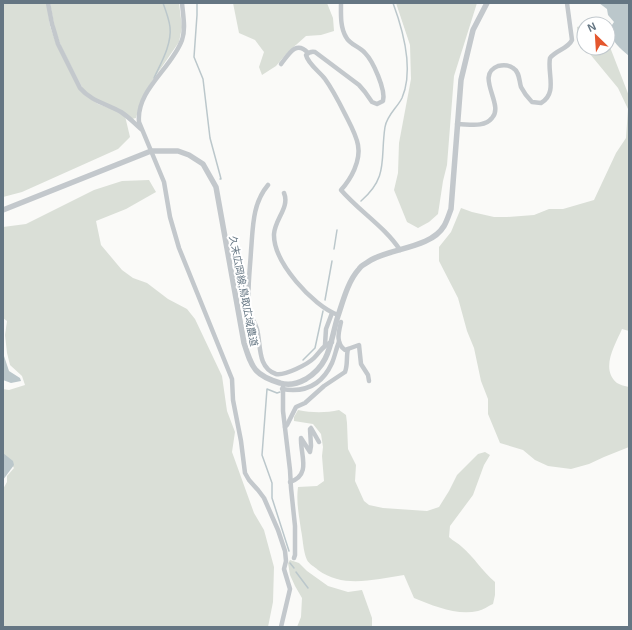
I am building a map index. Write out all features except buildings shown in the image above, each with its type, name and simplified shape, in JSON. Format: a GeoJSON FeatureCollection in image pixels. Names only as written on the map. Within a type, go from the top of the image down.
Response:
{"type":"FeatureCollection","features":[{"type":"Feature","properties":{"kind":"street"},"geometry":{"type":"LineString","coordinates":[[48,3],[58,44],[80,88],[85,94],[94,100],[123,113],[143,130]]}},
{"type":"Feature","properties":{"kind":"street"},"geometry":{"type":"LineString","coordinates":[[182,3],[184,28],[182,40],[143,99],[139,118],[164,182],[170,217],[179,248],[232,379],[233,400],[245,473],[264,498],[285,550],[286,560],[284,570],[290,589],[281,627]]}},
{"type":"Feature","properties":{"kind":"street"},"geometry":{"type":"LineString","coordinates":[[308,53],[311,51],[315,52],[359,85],[372,102],[377,104],[383,101],[384,94],[377,72],[365,52],[351,43],[342,30],[341,3]]}},
{"type":"Feature","properties":{"kind":"street"},"geometry":{"type":"LineString","coordinates":[[283,386],[292,385],[302,381],[313,375],[322,365],[332,342],[338,315],[349,285],[359,268],[380,255],[423,243],[444,227],[451,209],[461,80],[473,30],[487,3]]}},
{"type":"Feature","properties":{"kind":"street"},"geometry":{"type":"LineString","coordinates":[[457,124],[484,124],[492,119],[496,108],[489,80],[491,72],[500,66],[515,69],[518,74],[522,90],[532,102],[541,103],[547,99],[551,90],[550,58],[554,53],[569,45],[572,40],[567,3]]}},
{"type":"Feature","properties":{"kind":"street"},"geometry":{"type":"LineString","coordinates":[[280,64],[295,48],[304,48],[308,53],[306,55],[307,58],[325,79],[355,135],[359,146],[359,155],[352,175],[341,190],[361,211],[388,233],[400,250]]}},
{"type":"Feature","properties":{"kind":"street","name":"久末広岡線;鳥取広域農道"},"geometry":{"type":"LineString","coordinates":[[3,210],[151,151],[178,151],[203,164],[216,187],[244,343],[250,364],[258,373],[283,386]]}},
{"type":"Feature","properties":{"kind":"street"},"geometry":{"type":"LineString","coordinates":[[268,185],[262,192],[256,207],[252,228],[249,311],[257,328],[262,361],[270,371],[277,374],[283,374],[295,370],[314,359],[324,345],[326,330],[332,313]]}},
{"type":"Feature","properties":{"kind":"street"},"geometry":{"type":"LineString","coordinates":[[284,193],[286,201],[274,233],[276,247],[281,261],[292,276],[317,302],[328,311],[338,315]]}},
{"type":"Feature","properties":{"kind":"street"},"geometry":{"type":"LineString","coordinates":[[283,386],[301,390],[316,384],[330,367],[339,342],[341,322]]}},
{"type":"Feature","properties":{"kind":"street"},"geometry":{"type":"LineString","coordinates":[[324,345],[332,342]]}},
{"type":"Feature","properties":{"kind":"street"},"geometry":{"type":"LineString","coordinates":[[339,342],[343,348],[348,349],[359,345],[361,364],[368,375],[369,382]]}},
{"type":"Feature","properties":{"kind":"street"},"geometry":{"type":"LineString","coordinates":[[285,427],[296,407],[311,399],[320,390],[345,372],[348,349]]}},
{"type":"Feature","properties":{"kind":"street"},"geometry":{"type":"LineString","coordinates":[[283,386],[282,411],[289,459],[295,526],[294,558]]}},
{"type":"Feature","properties":{"kind":"street"},"geometry":{"type":"LineString","coordinates":[[290,482],[299,478],[303,472],[301,438],[310,452],[310,428],[320,442]]}},
{"type":"Feature","properties":{"kind":"shaded area"},"geometry":{"type":"Polygon","coordinates":[[[3,3],[47,3],[50,26],[57,46],[85,95],[98,104],[125,116],[130,137],[118,149],[22,192],[3,197],[3,3]]]}},
{"type":"Feature","properties":{"kind":"shaded area"},"geometry":{"type":"Polygon","coordinates":[[[50,3],[179,3],[182,27],[179,42],[150,84],[140,103],[136,118],[132,119],[96,100],[83,89],[61,46],[55,29],[50,3]]]}},
{"type":"Feature","properties":{"kind":"shaded area"},"geometry":{"type":"Polygon","coordinates":[[[233,3],[327,3],[333,18],[334,31],[321,35],[306,36],[287,53],[276,66],[262,75],[259,67],[264,52],[255,40],[239,33],[233,3]]]}},
{"type":"Feature","properties":{"kind":"shaded area"},"geometry":{"type":"Polygon","coordinates":[[[396,3],[477,3],[454,76],[447,165],[438,214],[429,222],[418,228],[407,222],[394,190],[398,173],[399,143],[411,79],[410,45],[396,3]]]}},
{"type":"Feature","properties":{"kind":"shaded area"},"geometry":{"type":"Polygon","coordinates":[[[599,3],[629,3],[629,56],[616,43],[616,16],[609,16],[607,9],[599,3]]]}},
{"type":"Feature","properties":{"kind":"shaded area"},"geometry":{"type":"Polygon","coordinates":[[[592,56],[613,56],[629,96],[629,331],[622,329],[610,357],[609,364],[612,377],[617,383],[629,387],[629,447],[589,464],[571,469],[548,466],[535,460],[523,450],[500,443],[488,414],[488,399],[481,381],[474,348],[467,331],[458,298],[439,261],[439,247],[451,232],[461,208],[494,217],[507,217],[534,215],[549,209],[563,209],[594,200],[616,153],[626,138],[628,109],[618,88],[592,56]]]}},
{"type":"Feature","properties":{"kind":"shaded area"},"geometry":{"type":"Polygon","coordinates":[[[149,180],[156,192],[126,209],[96,221],[101,245],[122,270],[133,278],[147,283],[168,299],[187,309],[195,319],[222,376],[227,411],[235,432],[232,452],[254,513],[264,530],[274,567],[273,602],[268,627],[3,627],[3,489],[7,482],[7,476],[14,468],[3,454],[3,389],[9,390],[25,385],[22,376],[10,365],[7,353],[5,335],[7,321],[3,318],[3,227],[26,224],[94,190],[122,181],[149,180]]]}},
{"type":"Feature","properties":{"kind":"shaded area"},"geometry":{"type":"Polygon","coordinates":[[[3,353],[9,371],[20,378],[21,381],[11,383],[3,380],[3,353]]]}},
{"type":"Feature","properties":{"kind":"shaded area"},"geometry":{"type":"Polygon","coordinates":[[[298,410],[308,412],[329,412],[339,410],[346,415],[348,449],[356,465],[355,481],[364,501],[369,505],[383,508],[427,511],[439,507],[457,475],[478,454],[485,452],[490,455],[484,465],[473,495],[450,526],[449,537],[466,551],[495,582],[493,604],[480,610],[470,612],[454,611],[414,598],[404,575],[371,580],[349,581],[328,576],[309,563],[305,553],[301,530],[297,493],[298,487],[317,486],[324,481],[322,456],[323,447],[321,434],[313,424],[294,421],[294,417],[298,410]]]}},
{"type":"Feature","properties":{"kind":"shaded area"},"geometry":{"type":"Polygon","coordinates":[[[3,453],[13,461],[14,465],[3,480],[3,453]]]}},
{"type":"Feature","properties":{"kind":"shaded area"},"geometry":{"type":"Polygon","coordinates":[[[290,560],[299,563],[307,571],[328,586],[348,592],[362,590],[372,618],[372,627],[297,627],[301,617],[302,598],[290,575],[288,563],[290,560]]]}},
{"type":"Feature","properties":{"kind":"waterway"},"geometry":{"type":"LineString","coordinates":[[154,78],[168,47],[170,33],[169,21],[163,3]]}},
{"type":"Feature","properties":{"kind":"waterway"},"geometry":{"type":"LineString","coordinates":[[197,3],[194,57],[203,79],[210,138],[220,179]]}},
{"type":"Feature","properties":{"kind":"waterway"},"geometry":{"type":"LineString","coordinates":[[361,201],[376,184],[380,175],[386,123],[402,98],[407,75],[406,50],[393,3]]}},
{"type":"Feature","properties":{"kind":"waterway"},"geometry":{"type":"LineString","coordinates":[[334,249],[337,230]]}},
{"type":"Feature","properties":{"kind":"waterway"},"geometry":{"type":"LineString","coordinates":[[325,300],[332,261]]}},
{"type":"Feature","properties":{"kind":"waterway"},"geometry":{"type":"LineString","coordinates":[[303,360],[315,348],[323,311]]}},
{"type":"Feature","properties":{"kind":"waterway"},"geometry":{"type":"LineString","coordinates":[[280,392],[277,393],[267,389],[262,455],[272,483],[272,498],[289,551]]}},
{"type":"Feature","properties":{"kind":"waterway"},"geometry":{"type":"LineString","coordinates":[[290,563],[294,568]]}},
{"type":"Feature","properties":{"kind":"waterway"},"geometry":{"type":"LineString","coordinates":[[296,572],[308,588]]}}]}
